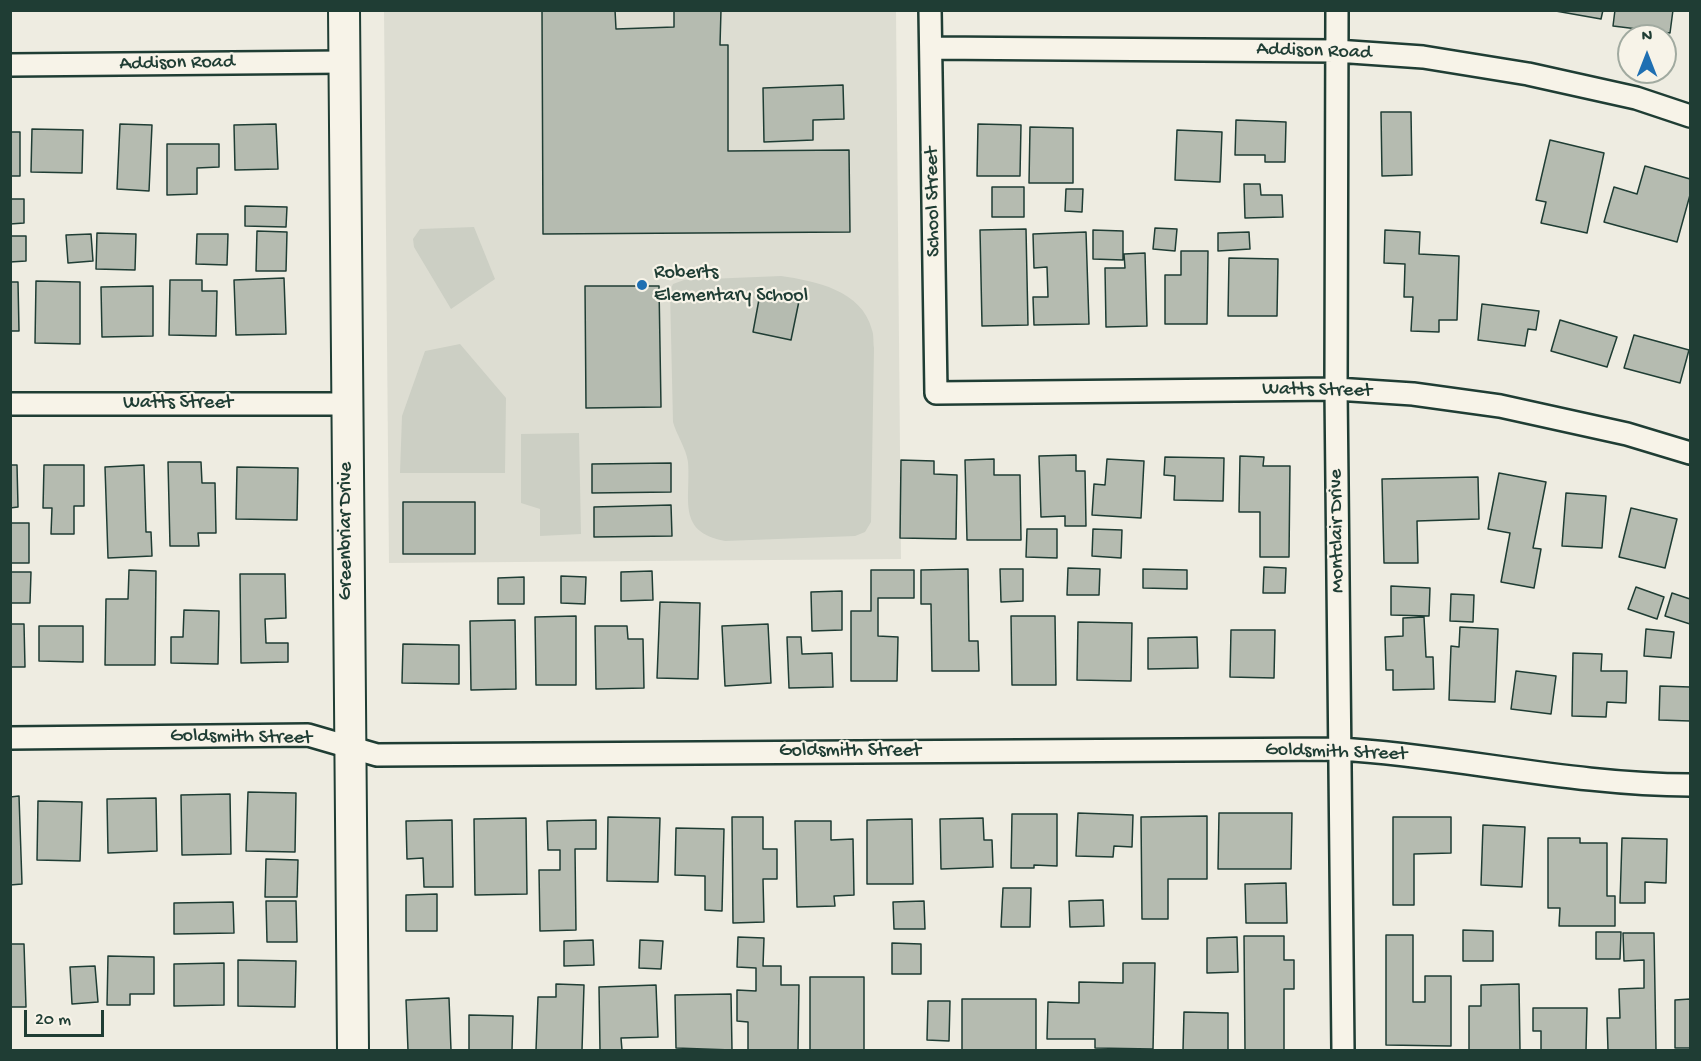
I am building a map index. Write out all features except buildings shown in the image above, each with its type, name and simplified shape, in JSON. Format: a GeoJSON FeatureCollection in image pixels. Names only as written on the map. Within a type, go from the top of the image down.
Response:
{"type":"FeatureCollection","features":[{"type":"Feature","properties":{"kind":"main road","name":"Greenbriar Drive"},"geometry":{"type":"LineString","coordinates":[[344,10],[353,1050]]}},
{"type":"Feature","properties":{"kind":"street","name":"School Street"},"geometry":{"type":"LineString","coordinates":[[930,10],[936,393]]}},
{"type":"Feature","properties":{"kind":"street","name":"Montclair Drive"},"geometry":{"type":"LineString","coordinates":[[1337,10],[1336,389],[1343,1050]]}},
{"type":"Feature","properties":{"kind":"street","name":"Addison Road"},"geometry":{"type":"LineString","coordinates":[[931,48],[1336,51],[1423,57],[1528,74],[1636,98],[1690,116]]}},
{"type":"Feature","properties":{"kind":"street","name":"Addison Road"},"geometry":{"type":"LineString","coordinates":[[10,65],[344,62]]}},
{"type":"Feature","properties":{"kind":"street","name":"Watts Street"},"geometry":{"type":"LineString","coordinates":[[936,393],[1336,389],[1413,394],[1500,406],[1627,434],[1690,453]]}},
{"type":"Feature","properties":{"kind":"street","name":"Watts Street"},"geometry":{"type":"LineString","coordinates":[[10,404],[346,404]]}},
{"type":"Feature","properties":{"kind":"street","name":"Goldsmith Street"},"geometry":{"type":"LineString","coordinates":[[10,738],[308,735],[377,755],[1340,749],[1383,752],[1561,776],[1690,785]]}},
{"type":"Feature","properties":{"kind":"shaded area","name":"Roberts Elementary School"},"geometry":{"type":"Polygon","coordinates":[[[384,11],[896,11],[901,559],[389,563],[384,11]]]}},
{"type":"Feature","properties":{"kind":"shaded area"},"geometry":{"type":"Polygon","coordinates":[[[474,227],[495,279],[451,309],[414,247],[413,239],[420,229],[474,227]]]}},
{"type":"Feature","properties":{"kind":"shaded area"},"geometry":{"type":"Polygon","coordinates":[[[781,276],[808,281],[836,290],[858,305],[867,316],[873,334],[874,348],[871,522],[865,532],[855,536],[725,541],[709,537],[699,530],[689,512],[688,462],[673,422],[670,291],[673,284],[684,280],[781,276]]]}},
{"type":"Feature","properties":{"kind":"shaded area"},"geometry":{"type":"Polygon","coordinates":[[[460,344],[506,398],[505,473],[400,473],[402,416],[425,351],[460,344]]]}},
{"type":"Feature","properties":{"kind":"shaded area"},"geometry":{"type":"Polygon","coordinates":[[[579,433],[581,534],[540,536],[540,509],[521,503],[521,434],[579,433]]]}},
{"type":"Feature","properties":{"kind":"place","name":"Roberts Elementary School"},"geometry":{"type":"Point","coordinates":[642,285]}}]}
